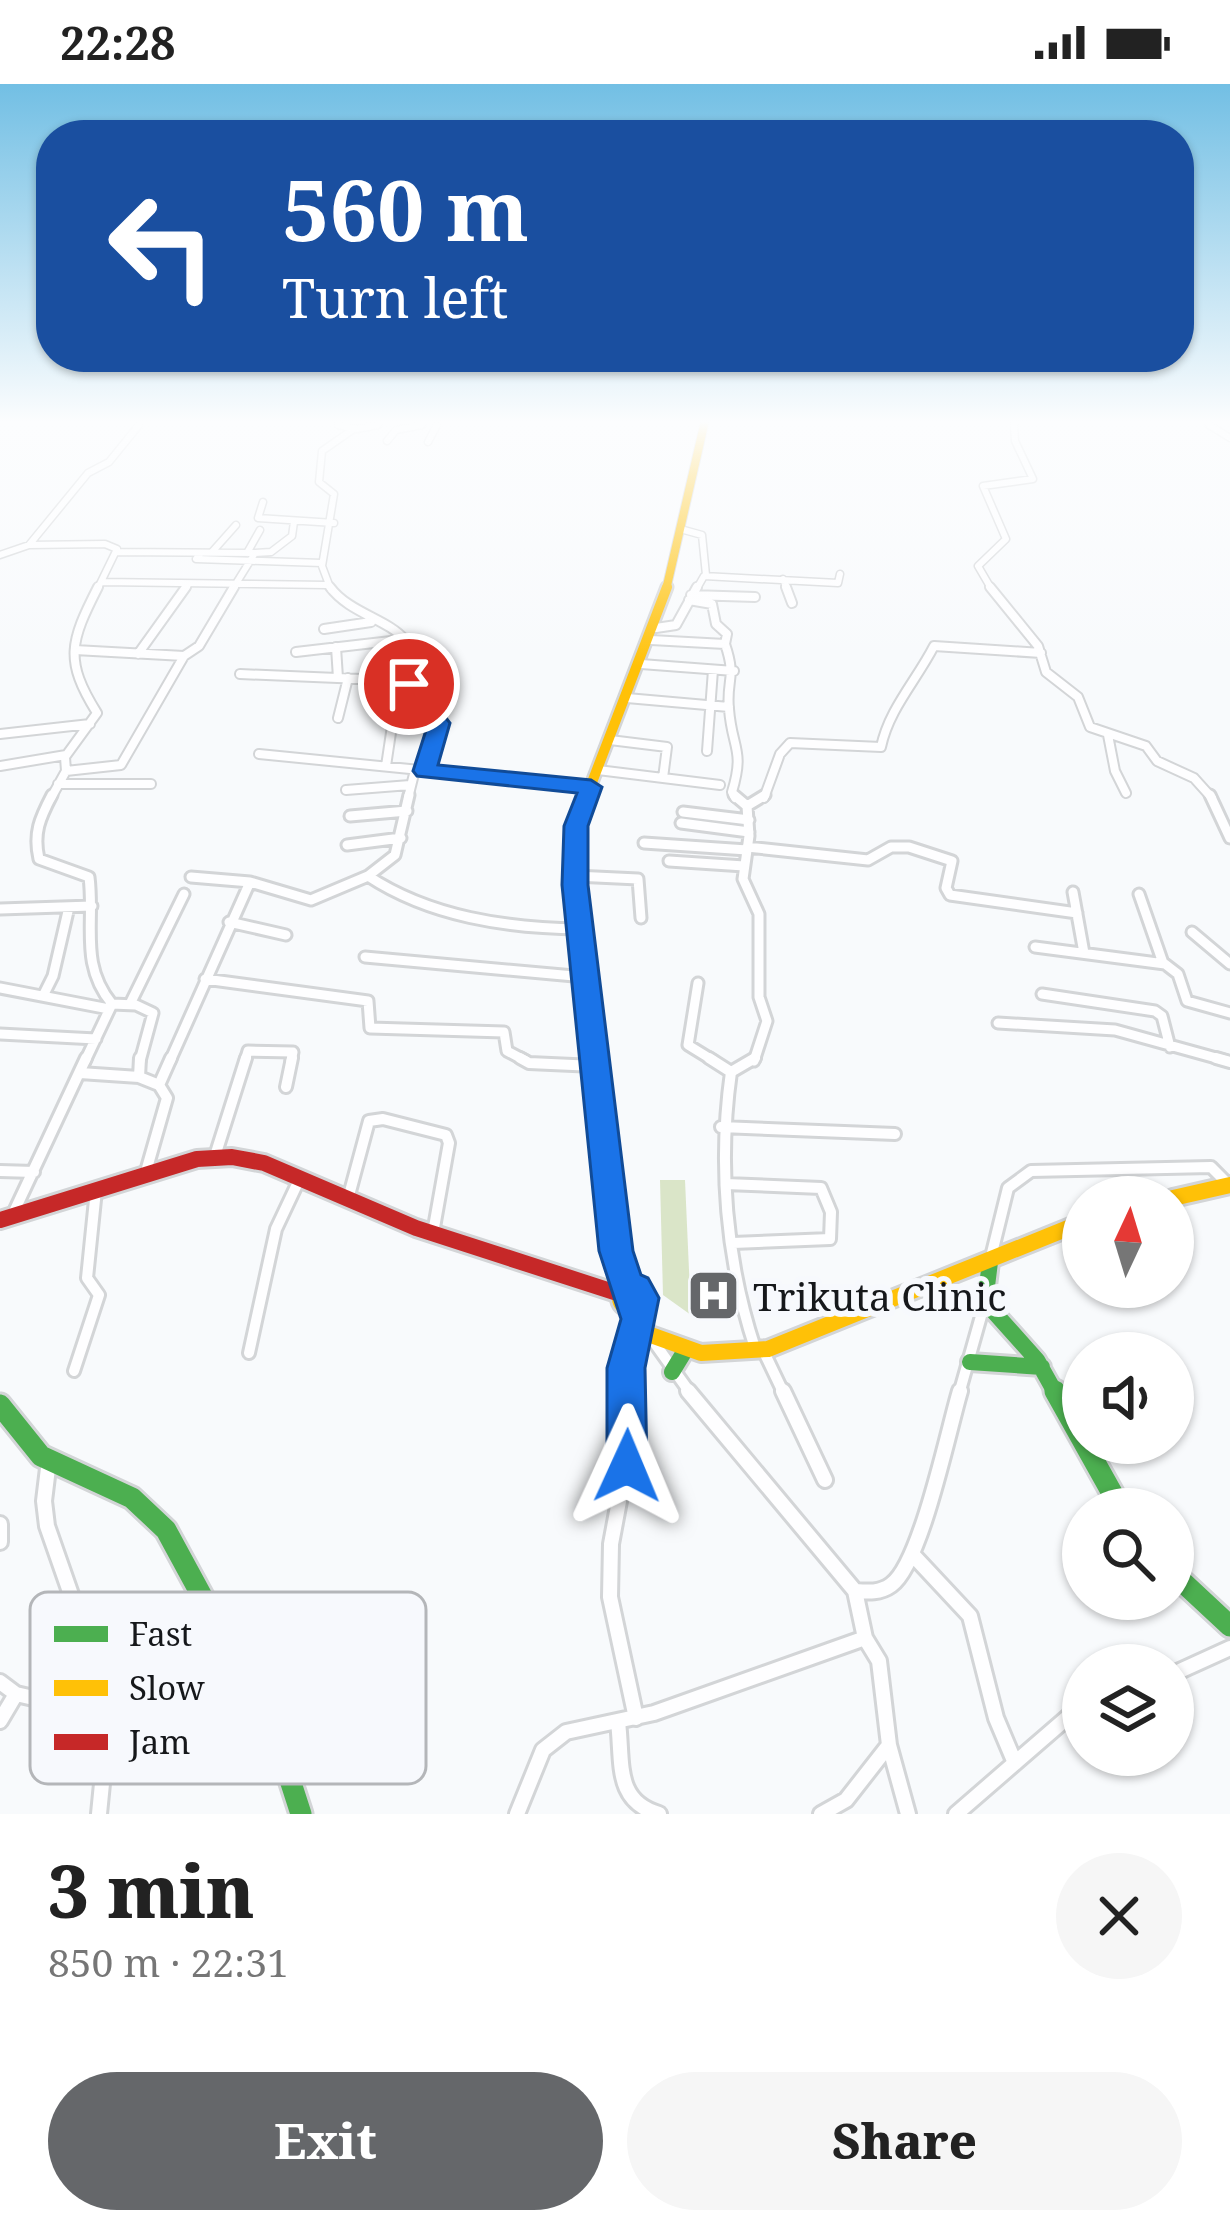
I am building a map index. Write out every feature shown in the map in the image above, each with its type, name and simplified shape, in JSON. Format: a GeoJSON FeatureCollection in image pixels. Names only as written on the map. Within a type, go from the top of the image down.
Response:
{"type":"FeatureCollection","features":[{"type":"Feature","properties":{"kind":"street"},"geometry":{"type":"LineString","coordinates":[[28,545],[61,506]]}},
{"type":"Feature","properties":{"kind":"street"},"geometry":{"type":"LineString","coordinates":[[261,506],[256,517],[334,524]]}},
{"type":"Feature","properties":{"kind":"street"},"geometry":{"type":"LineString","coordinates":[[335,506],[322,563],[327,585],[369,622],[374,643]]}},
{"type":"Feature","properties":{"kind":"street"},"geometry":{"type":"LineString","coordinates":[[624,1291],[574,876],[576,826],[654,634],[689,506]]}},
{"type":"Feature","properties":{"kind":"street"},"geometry":{"type":"LineString","coordinates":[[992,506],[1006,539],[986,556],[979,572],[1042,652],[1046,672],[1078,697],[1090,727],[1146,746],[1157,761],[1205,787],[1230,836]]}},
{"type":"Feature","properties":{"kind":"street"},"geometry":{"type":"LineString","coordinates":[[116,552],[273,551],[292,536],[294,522]]}},
{"type":"Feature","properties":{"kind":"street"},"geometry":{"type":"LineString","coordinates":[[211,553],[236,525]]}},
{"type":"Feature","properties":{"kind":"street"},"geometry":{"type":"LineString","coordinates":[[75,650],[184,656],[195,652],[238,586],[260,530]]}},
{"type":"Feature","properties":{"kind":"street"},"geometry":{"type":"LineString","coordinates":[[654,634],[676,625],[706,575],[702,535],[684,530]]}},
{"type":"Feature","properties":{"kind":"street"},"geometry":{"type":"LineString","coordinates":[[0,555],[28,545],[116,547],[83,617],[75,650],[74,675],[97,710],[66,755],[65,771],[39,819],[35,850],[44,862],[89,877],[92,906],[87,966],[110,1006]]}},
{"type":"Feature","properties":{"kind":"street"},"geometry":{"type":"LineString","coordinates":[[201,553],[196,559],[322,563]]}},
{"type":"Feature","properties":{"kind":"street"},"geometry":{"type":"LineString","coordinates":[[706,575],[838,584],[840,574]]}},
{"type":"Feature","properties":{"kind":"street"},"geometry":{"type":"LineString","coordinates":[[783,579],[792,603]]}},
{"type":"Feature","properties":{"kind":"street"},"geometry":{"type":"LineString","coordinates":[[102,582],[327,585]]}},
{"type":"Feature","properties":{"kind":"street"},"geometry":{"type":"LineString","coordinates":[[138,654],[188,585]]}},
{"type":"Feature","properties":{"kind":"street"},"geometry":{"type":"LineString","coordinates":[[690,598],[755,597]]}},
{"type":"Feature","properties":{"kind":"street"},"geometry":{"type":"LineString","coordinates":[[690,598],[712,604],[715,621],[727,634],[725,644],[734,671],[729,707],[742,759],[732,792],[738,803],[747,806],[764,799],[780,754],[790,743],[881,747],[886,719],[913,687],[933,646],[1042,652]]}},
{"type":"Feature","properties":{"kind":"street"},"geometry":{"type":"LineString","coordinates":[[324,628],[369,622],[394,628],[408,639],[416,660],[409,681]]}},
{"type":"Feature","properties":{"kind":"street"},"geometry":{"type":"LineString","coordinates":[[654,634],[725,644]]}},
{"type":"Feature","properties":{"kind":"street"},"geometry":{"type":"LineString","coordinates":[[296,652],[408,639]]}},
{"type":"Feature","properties":{"kind":"street"},"geometry":{"type":"LineString","coordinates":[[336,647],[343,678],[338,718]]}},
{"type":"Feature","properties":{"kind":"street"},"geometry":{"type":"LineString","coordinates":[[65,771],[121,765],[184,656]]}},
{"type":"Feature","properties":{"kind":"street"},"geometry":{"type":"LineString","coordinates":[[641,664],[734,671]]}},
{"type":"Feature","properties":{"kind":"street"},"geometry":{"type":"LineString","coordinates":[[707,751],[713,670]]}},
{"type":"Feature","properties":{"kind":"street"},"geometry":{"type":"LineString","coordinates":[[240,674],[362,683],[409,681]]}},
{"type":"Feature","properties":{"kind":"street"},"geometry":{"type":"LineString","coordinates":[[191,878],[250,883],[311,900],[371,879],[392,860],[401,838],[410,785],[424,771],[439,723],[409,681]]}},
{"type":"Feature","properties":{"kind":"street"},"geometry":{"type":"LineString","coordinates":[[386,766],[395,706],[392,682]]}},
{"type":"Feature","properties":{"kind":"street"},"geometry":{"type":"LineString","coordinates":[[627,698],[729,707]]}},
{"type":"Feature","properties":{"kind":"street"},"geometry":{"type":"LineString","coordinates":[[0,734],[91,724]]}},
{"type":"Feature","properties":{"kind":"street"},"geometry":{"type":"LineString","coordinates":[[1108,734],[1115,772],[1126,794]]}},
{"type":"Feature","properties":{"kind":"street"},"geometry":{"type":"LineString","coordinates":[[610,740],[668,747],[663,778]]}},
{"type":"Feature","properties":{"kind":"street"},"geometry":{"type":"LineString","coordinates":[[259,754],[591,787]]}},
{"type":"Feature","properties":{"kind":"street"},"geometry":{"type":"LineString","coordinates":[[0,766],[66,755]]}},
{"type":"Feature","properties":{"kind":"street"},"geometry":{"type":"LineString","coordinates":[[598,770],[720,785]]}},
{"type":"Feature","properties":{"kind":"street"},"geometry":{"type":"LineString","coordinates":[[58,784],[151,784]]}},
{"type":"Feature","properties":{"kind":"street"},"geometry":{"type":"LineString","coordinates":[[346,790],[410,785]]}},
{"type":"Feature","properties":{"kind":"street"},"geometry":{"type":"LineString","coordinates":[[731,1072],[754,1061],[767,1027],[759,997],[759,914],[744,884],[747,806]]}},
{"type":"Feature","properties":{"kind":"street"},"geometry":{"type":"LineString","coordinates":[[350,816],[407,811]]}},
{"type":"Feature","properties":{"kind":"street"},"geometry":{"type":"LineString","coordinates":[[682,817],[749,826]]}},
{"type":"Feature","properties":{"kind":"street"},"geometry":{"type":"LineString","coordinates":[[347,844],[401,838]]}},
{"type":"Feature","properties":{"kind":"street"},"geometry":{"type":"LineString","coordinates":[[644,843],[857,860],[875,858],[891,847],[922,848],[953,862],[946,888],[950,895],[1077,913]]}},
{"type":"Feature","properties":{"kind":"street"},"geometry":{"type":"LineString","coordinates":[[669,861],[744,866]]}},
{"type":"Feature","properties":{"kind":"street"},"geometry":{"type":"LineString","coordinates":[[574,876],[640,880],[641,918]]}},
{"type":"Feature","properties":{"kind":"street"},"geometry":{"type":"LineString","coordinates":[[371,879],[448,910],[543,929],[580,929]]}},
{"type":"Feature","properties":{"kind":"street"},"geometry":{"type":"LineString","coordinates":[[159,1085],[250,883]]}},
{"type":"Feature","properties":{"kind":"street"},"geometry":{"type":"LineString","coordinates":[[1073,892],[1084,953]]}},
{"type":"Feature","properties":{"kind":"street"},"geometry":{"type":"LineString","coordinates":[[130,1004],[184,894]]}},
{"type":"Feature","properties":{"kind":"street"},"geometry":{"type":"LineString","coordinates":[[1139,894],[1162,963]]}},
{"type":"Feature","properties":{"kind":"street"},"geometry":{"type":"LineString","coordinates":[[0,909],[92,906]]}},
{"type":"Feature","properties":{"kind":"street"},"geometry":{"type":"LineString","coordinates":[[44,994],[55,970],[69,907]]}},
{"type":"Feature","properties":{"kind":"street"},"geometry":{"type":"LineString","coordinates":[[229,922],[286,935]]}},
{"type":"Feature","properties":{"kind":"street"},"geometry":{"type":"LineString","coordinates":[[1192,932],[1230,964]]}},
{"type":"Feature","properties":{"kind":"street"},"geometry":{"type":"LineString","coordinates":[[1035,946],[1162,963],[1178,974],[1187,1001],[1230,1012]]}},
{"type":"Feature","properties":{"kind":"street"},"geometry":{"type":"LineString","coordinates":[[364,957],[585,977]]}},
{"type":"Feature","properties":{"kind":"street"},"geometry":{"type":"LineString","coordinates":[[205,979],[368,1001],[370,1028],[504,1032],[508,1051],[522,1061],[595,1066]]}},
{"type":"Feature","properties":{"kind":"street"},"geometry":{"type":"LineString","coordinates":[[698,983],[688,1045],[731,1072]]}},
{"type":"Feature","properties":{"kind":"street"},"geometry":{"type":"LineString","coordinates":[[0,988],[110,1006],[143,1006],[154,1018],[137,1057],[139,1077]]}},
{"type":"Feature","properties":{"kind":"street"},"geometry":{"type":"LineString","coordinates":[[1042,994],[1155,1010],[1162,1016],[1170,1047]]}},
{"type":"Feature","properties":{"kind":"street"},"geometry":{"type":"LineString","coordinates":[[6,1218],[34,1172],[110,1006]]}},
{"type":"Feature","properties":{"kind":"street"},"geometry":{"type":"LineString","coordinates":[[998,1023],[1115,1030],[1230,1062]]}},
{"type":"Feature","properties":{"kind":"street"},"geometry":{"type":"LineString","coordinates":[[0,1034],[96,1039]]}},
{"type":"Feature","properties":{"kind":"street"},"geometry":{"type":"LineString","coordinates":[[215,1156],[248,1051],[293,1052],[286,1087]]}},
{"type":"Feature","properties":{"kind":"street"},"geometry":{"type":"LineString","coordinates":[[731,1072],[721,1127],[739,1299],[759,1350],[825,1480]]}},
{"type":"Feature","properties":{"kind":"street"},"geometry":{"type":"LineString","coordinates":[[80,1073],[139,1077],[159,1085],[167,1098],[152,1173]]}},
{"type":"Feature","properties":{"kind":"street"},"geometry":{"type":"LineString","coordinates":[[348,1199],[369,1121],[383,1119],[446,1135],[450,1139],[433,1233]]}},
{"type":"Feature","properties":{"kind":"street"},"geometry":{"type":"LineString","coordinates":[[721,1127],[896,1134]]}},
{"type":"Feature","properties":{"kind":"street"},"geometry":{"type":"LineString","coordinates":[[6,1218],[215,1156],[250,1160],[433,1233],[640,1294],[626,1368],[628,1453],[611,1544],[610,1598],[636,1718]]}},
{"type":"Feature","properties":{"kind":"street"},"geometry":{"type":"LineString","coordinates":[[855,1591],[891,1589],[913,1556],[986,1302],[990,1262],[1008,1189],[1031,1172],[1210,1167],[1230,1185]]}},
{"type":"Feature","properties":{"kind":"street"},"geometry":{"type":"LineString","coordinates":[[0,1171],[34,1172]]}},
{"type":"Feature","properties":{"kind":"street"},"geometry":{"type":"LineString","coordinates":[[249,1354],[276,1229],[300,1178]]}},
{"type":"Feature","properties":{"kind":"street"},"geometry":{"type":"LineString","coordinates":[[726,1184],[821,1189],[828,1199],[832,1232],[830,1239],[816,1243],[733,1243]]}},
{"type":"Feature","properties":{"kind":"street"},"geometry":{"type":"LineString","coordinates":[[1194,1193],[1230,1185]]}},
{"type":"Feature","properties":{"kind":"street"},"geometry":{"type":"LineString","coordinates":[[74,1371],[99,1295],[87,1278],[96,1190]]}},
{"type":"Feature","properties":{"kind":"street"},"geometry":{"type":"LineString","coordinates":[[648,1334],[686,1349],[716,1354],[759,1350],[1062,1231]]}},
{"type":"Feature","properties":{"kind":"street"},"geometry":{"type":"LineString","coordinates":[[986,1302],[1042,1367],[1109,1488]]}},
{"type":"Feature","properties":{"kind":"street"},"geometry":{"type":"LineString","coordinates":[[637,1313],[672,1372],[855,1591],[865,1638],[880,1666],[889,1744],[908,1814]]}},
{"type":"Feature","properties":{"kind":"street"},"geometry":{"type":"LineString","coordinates":[[672,1372],[686,1349]]}},
{"type":"Feature","properties":{"kind":"street"},"geometry":{"type":"LineString","coordinates":[[970,1362],[1042,1367]]}},
{"type":"Feature","properties":{"kind":"street"},"geometry":{"type":"LineString","coordinates":[[0,1405],[49,1460],[115,1489],[148,1510],[166,1530],[200,1592]]}},
{"type":"Feature","properties":{"kind":"street"},"geometry":{"type":"LineString","coordinates":[[49,1460],[47,1526],[70,1592]]}},
{"type":"Feature","properties":{"kind":"street"},"geometry":{"type":"LineString","coordinates":[[0,1524],[0,1543]]}},
{"type":"Feature","properties":{"kind":"street"},"geometry":{"type":"LineString","coordinates":[[913,1556],[970,1616],[996,1718],[1015,1763]]}},
{"type":"Feature","properties":{"kind":"street"},"geometry":{"type":"LineString","coordinates":[[1194,1593],[1230,1626]]}},
{"type":"Feature","properties":{"kind":"street"},"geometry":{"type":"LineString","coordinates":[[517,1814],[533,1769],[554,1738],[636,1718],[865,1638]]}},
{"type":"Feature","properties":{"kind":"street"},"geometry":{"type":"LineString","coordinates":[[1194,1664],[1230,1648]]}},
{"type":"Feature","properties":{"kind":"street"},"geometry":{"type":"LineString","coordinates":[[0,1682],[30,1697]]}},
{"type":"Feature","properties":{"kind":"street"},"geometry":{"type":"LineString","coordinates":[[0,1721],[16,1694]]}},
{"type":"Feature","properties":{"kind":"street"},"geometry":{"type":"LineString","coordinates":[[618,1722],[627,1796],[639,1808],[659,1814]]}},
{"type":"Feature","properties":{"kind":"street"},"geometry":{"type":"LineString","coordinates":[[956,1814],[1062,1722]]}},
{"type":"Feature","properties":{"kind":"street"},"geometry":{"type":"LineString","coordinates":[[821,1814],[848,1803],[871,1762],[889,1744]]}},
{"type":"Feature","properties":{"kind":"street"},"geometry":{"type":"LineString","coordinates":[[98,1814],[101,1784]]}},
{"type":"Feature","properties":{"kind":"street"},"geometry":{"type":"LineString","coordinates":[[291,1784],[301,1814]]}},
{"type":"Feature","properties":{"kind":"green space"},"geometry":{"type":"Polygon","coordinates":[[[660,1180],[685,1180],[691,1315],[663,1295],[660,1180]]]}},
{"type":"Feature","properties":{"kind":"traffic: fast"},"geometry":{"type":"LineString","coordinates":[[990,1262],[985,1302],[1037,1360],[1109,1488]]}},
{"type":"Feature","properties":{"kind":"traffic: fast"},"geometry":{"type":"LineString","coordinates":[[672,1372],[686,1349]]}},
{"type":"Feature","properties":{"kind":"traffic: fast"},"geometry":{"type":"LineString","coordinates":[[970,1362],[1042,1367]]}},
{"type":"Feature","properties":{"kind":"traffic: fast"},"geometry":{"type":"LineString","coordinates":[[0,1405],[41,1456],[132,1498],[166,1530],[200,1592]]}},
{"type":"Feature","properties":{"kind":"traffic: fast"},"geometry":{"type":"LineString","coordinates":[[1194,1593],[1230,1626]]}},
{"type":"Feature","properties":{"kind":"traffic: fast"},"geometry":{"type":"LineString","coordinates":[[291,1784],[301,1814]]}},
{"type":"Feature","properties":{"kind":"traffic: slow"},"geometry":{"type":"LineString","coordinates":[[627,1289],[616,1251],[575,885],[581,812],[672,574],[687,506]]}},
{"type":"Feature","properties":{"kind":"traffic: slow"},"geometry":{"type":"LineString","coordinates":[[1194,1193],[1230,1185]]}},
{"type":"Feature","properties":{"kind":"traffic: slow"},"geometry":{"type":"LineString","coordinates":[[634,1308],[648,1334],[701,1353],[768,1349],[1062,1230]]}},
{"type":"Feature","properties":{"kind":"traffic: slow"},"geometry":{"type":"LineString","coordinates":[[630,1288],[640,1298],[630,1308],[620,1298],[630,1288]]}},
{"type":"Feature","properties":{"kind":"traffic: jam"},"geometry":{"type":"LineString","coordinates":[[0,1220],[197,1159],[232,1157],[264,1163],[416,1228],[620,1294]]}},
{"type":"Feature","properties":{"kind":"place","name":"Trikuta Clinic"},"geometry":{"type":"Point","coordinates":[714,1295]}},
{"type":"Feature","properties":{"kind":"route"},"geometry":{"type":"LineString","coordinates":[[409,684],[439,723],[425,771],[591,787],[576,826],[575,885],[616,1251],[627,1288],[635,1289],[641,1298],[634,1308],[639,1318],[626,1368],[627,1466]]}}]}
